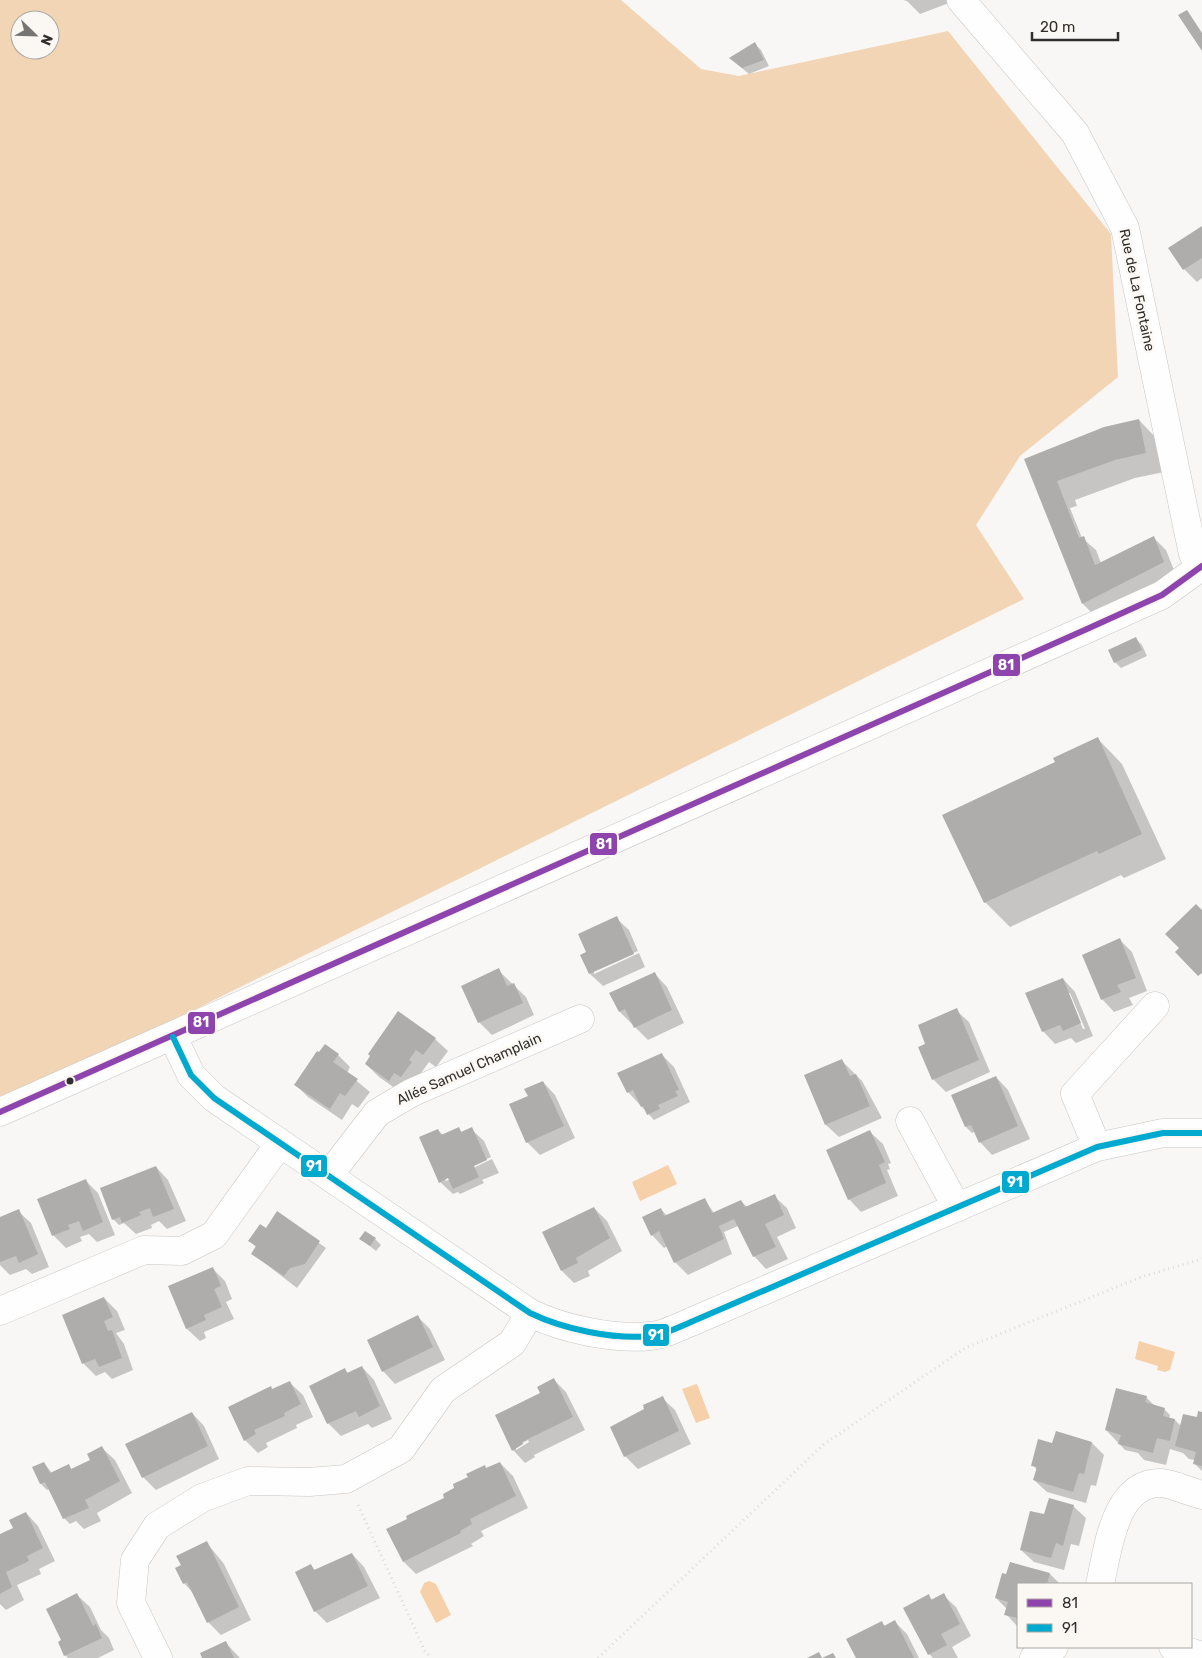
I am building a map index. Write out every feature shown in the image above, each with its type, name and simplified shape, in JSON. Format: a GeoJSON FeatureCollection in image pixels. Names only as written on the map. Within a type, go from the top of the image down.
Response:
{"type":"FeatureCollection","features":[{"type":"Feature","properties":{"kind":"street","name":"Rue de La Fontaine"},"geometry":{"type":"LineString","coordinates":[[961,0],[1075,133],[1125,228],[1193,554],[1202,568]]}},
{"type":"Feature","properties":{"kind":"street"},"geometry":{"type":"LineString","coordinates":[[0,1112],[173,1037],[1087,629],[1162,595],[1202,568]]}},
{"type":"Feature","properties":{"kind":"street"},"geometry":{"type":"LineString","coordinates":[[1097,1147],[1075,1094],[1155,1006]]}},
{"type":"Feature","properties":{"kind":"street","name":"Allée Samuel Champlain"},"geometry":{"type":"LineString","coordinates":[[329,1175],[376,1113],[411,1093],[580,1019]]}},
{"type":"Feature","properties":{"kind":"street"},"geometry":{"type":"LineString","coordinates":[[173,1037],[191,1075],[214,1098],[530,1313],[553,1324],[596,1334],[652,1336],[700,1318],[1097,1147],[1163,1133],[1202,1133]]}},
{"type":"Feature","properties":{"kind":"street"},"geometry":{"type":"LineString","coordinates":[[910,1121],[956,1208]]}},
{"type":"Feature","properties":{"kind":"street"},"geometry":{"type":"LineString","coordinates":[[0,1311],[144,1250],[182,1251],[214,1235],[280,1143]]}},
{"type":"Feature","properties":{"kind":"street"},"geometry":{"type":"LineString","coordinates":[[158,1658],[131,1603],[135,1560],[157,1526],[202,1498],[248,1481],[310,1482],[346,1479],[401,1448],[443,1390],[512,1343],[530,1313]]}},
{"type":"Feature","properties":{"kind":"street"},"geometry":{"type":"LineString","coordinates":[[1100,1583],[1118,1511],[1135,1490],[1161,1483],[1202,1496]]}},
{"type":"Feature","properties":{"kind":"street"},"geometry":{"type":"LineString","coordinates":[[1034,1658],[1052,1648]]}},
{"type":"Feature","properties":{"kind":"street"},"geometry":{"type":"LineString","coordinates":[[1177,1648],[1199,1654]]}},
{"type":"Feature","properties":{"kind":"path"},"geometry":{"type":"LineString","coordinates":[[598,1658],[823,1445],[965,1348],[1144,1276],[1202,1259]]}},
{"type":"Feature","properties":{"kind":"path"},"geometry":{"type":"LineString","coordinates":[[346,1479],[425,1651],[431,1658]]}},
{"type":"Feature","properties":{"kind":"shaded area"},"geometry":{"type":"Polygon","coordinates":[[[0,0],[621,0],[701,69],[739,76],[948,31],[1111,234],[1118,377],[1020,456],[976,525],[1024,599],[0,1106],[0,0]]]}},
{"type":"Feature","properties":{"kind":"shaded area"},"geometry":{"type":"Polygon","coordinates":[[[668,1165],[677,1184],[640,1201],[632,1182],[668,1165]]]}},
{"type":"Feature","properties":{"kind":"shaded area"},"geometry":{"type":"Polygon","coordinates":[[[1139,1341],[1175,1352],[1170,1370],[1165,1372],[1157,1370],[1158,1366],[1135,1359],[1139,1341]]]}},
{"type":"Feature","properties":{"kind":"shaded area"},"geometry":{"type":"Polygon","coordinates":[[[697,1384],[710,1418],[696,1423],[682,1389],[697,1384]]]}},
{"type":"Feature","properties":{"kind":"shaded area"},"geometry":{"type":"Polygon","coordinates":[[[429,1581],[436,1584],[451,1615],[436,1623],[420,1592],[424,1583],[429,1581]]]}},
{"type":"Feature","properties":{"kind":"building"},"geometry":{"type":"Polygon","coordinates":[[[1187,10],[1202,33],[1202,51],[1178,15],[1187,10]]]}},
{"type":"Feature","properties":{"kind":"building"},"geometry":{"type":"Polygon","coordinates":[[[755,42],[764,60],[742,68],[729,58],[755,42]]]}},
{"type":"Feature","properties":{"kind":"building"},"geometry":{"type":"Polygon","coordinates":[[[1202,226],[1202,258],[1183,270],[1168,248],[1202,226]]]}},
{"type":"Feature","properties":{"kind":"building"},"geometry":{"type":"Polygon","coordinates":[[[1139,419],[1146,453],[1115,460],[1057,481],[1079,538],[1084,536],[1095,565],[1154,536],[1164,562],[1082,604],[1024,459],[1104,427],[1139,419]]]}},
{"type":"Feature","properties":{"kind":"building"},"geometry":{"type":"Polygon","coordinates":[[[1136,637],[1142,650],[1114,663],[1108,650],[1136,637]]]}},
{"type":"Feature","properties":{"kind":"building"},"geometry":{"type":"Polygon","coordinates":[[[1098,737],[1142,834],[1099,854],[1097,851],[984,903],[942,815],[1055,762],[1053,758],[1098,737]]]}},
{"type":"Feature","properties":{"kind":"building"},"geometry":{"type":"Polygon","coordinates":[[[1196,904],[1202,910],[1202,973],[1198,976],[1175,952],[1179,948],[1165,934],[1196,904]]]}},
{"type":"Feature","properties":{"kind":"building"},"geometry":{"type":"Polygon","coordinates":[[[617,916],[634,954],[589,974],[580,955],[586,952],[578,934],[617,916]]]}},
{"type":"Feature","properties":{"kind":"building"},"geometry":{"type":"Polygon","coordinates":[[[1120,938],[1136,978],[1117,985],[1121,992],[1101,1000],[1082,955],[1120,938]]]}},
{"type":"Feature","properties":{"kind":"building"},"geometry":{"type":"Polygon","coordinates":[[[499,968],[507,986],[514,983],[523,1003],[478,1023],[461,986],[499,968]]]}},
{"type":"Feature","properties":{"kind":"building"},"geometry":{"type":"Polygon","coordinates":[[[655,972],[672,1010],[634,1028],[625,1009],[619,1012],[609,993],[655,972]]]}},
{"type":"Feature","properties":{"kind":"building"},"geometry":{"type":"Polygon","coordinates":[[[1063,978],[1081,1023],[1063,1031],[1060,1025],[1042,1032],[1025,993],[1063,978]]]}},
{"type":"Feature","properties":{"kind":"building"},"geometry":{"type":"Polygon","coordinates":[[[957,1008],[979,1060],[932,1080],[918,1047],[925,1044],[918,1025],[957,1008]]]}},
{"type":"Feature","properties":{"kind":"building"},"geometry":{"type":"Polygon","coordinates":[[[398,1011],[436,1038],[423,1055],[416,1050],[409,1060],[412,1062],[401,1077],[394,1073],[389,1081],[365,1064],[370,1056],[368,1054],[398,1011]]]}},
{"type":"Feature","properties":{"kind":"building"},"geometry":{"type":"Polygon","coordinates":[[[325,1044],[339,1054],[333,1062],[358,1079],[345,1096],[340,1093],[330,1109],[294,1085],[317,1051],[319,1052],[325,1044]]]}},
{"type":"Feature","properties":{"kind":"building"},"geometry":{"type":"Polygon","coordinates":[[[662,1053],[679,1090],[675,1091],[678,1096],[658,1105],[660,1109],[647,1115],[633,1090],[627,1093],[617,1073],[662,1053]]]}},
{"type":"Feature","properties":{"kind":"building"},"geometry":{"type":"Polygon","coordinates":[[[842,1059],[850,1076],[856,1074],[870,1106],[825,1125],[804,1075],[842,1059]]]}},
{"type":"Feature","properties":{"kind":"building"},"geometry":{"type":"Polygon","coordinates":[[[996,1076],[1018,1126],[979,1143],[971,1125],[965,1127],[951,1095],[996,1076]]]}},
{"type":"Feature","properties":{"kind":"building"},"geometry":{"type":"Polygon","coordinates":[[[543,1081],[564,1126],[526,1143],[509,1104],[528,1096],[524,1089],[543,1081]]]}},
{"type":"Feature","properties":{"kind":"building"},"geometry":{"type":"Polygon","coordinates":[[[459,1127],[461,1132],[472,1127],[487,1160],[474,1166],[479,1177],[453,1189],[448,1178],[439,1183],[419,1137],[438,1129],[441,1135],[459,1127]]]}},
{"type":"Feature","properties":{"kind":"building"},"geometry":{"type":"Polygon","coordinates":[[[870,1130],[885,1162],[879,1165],[886,1183],[848,1200],[826,1150],[870,1130]]]}},
{"type":"Feature","properties":{"kind":"building"},"geometry":{"type":"Polygon","coordinates":[[[156,1166],[174,1209],[153,1217],[150,1208],[139,1212],[141,1215],[122,1223],[120,1217],[112,1220],[100,1188],[156,1166]]]}},
{"type":"Feature","properties":{"kind":"building"},"geometry":{"type":"Polygon","coordinates":[[[86,1179],[103,1222],[83,1231],[79,1221],[68,1225],[70,1229],[52,1236],[37,1199],[86,1179]]]}},
{"type":"Feature","properties":{"kind":"building"},"geometry":{"type":"Polygon","coordinates":[[[775,1194],[784,1215],[765,1224],[776,1247],[753,1257],[734,1219],[719,1226],[724,1239],[674,1263],[659,1231],[651,1236],[642,1217],[661,1208],[664,1216],[705,1198],[712,1213],[741,1200],[745,1207],[775,1194]]]}},
{"type":"Feature","properties":{"kind":"building"},"geometry":{"type":"Polygon","coordinates":[[[594,1207],[610,1238],[576,1258],[578,1263],[561,1271],[542,1232],[594,1207]]]}},
{"type":"Feature","properties":{"kind":"building"},"geometry":{"type":"Polygon","coordinates":[[[19,1209],[38,1254],[19,1263],[16,1256],[0,1262],[0,1217],[19,1209]]]}},
{"type":"Feature","properties":{"kind":"building"},"geometry":{"type":"Polygon","coordinates":[[[277,1211],[320,1241],[305,1264],[290,1268],[284,1276],[251,1254],[256,1246],[248,1241],[260,1224],[266,1228],[277,1211]]]}},
{"type":"Feature","properties":{"kind":"building"},"geometry":{"type":"Polygon","coordinates":[[[365,1231],[376,1238],[370,1246],[359,1239],[365,1231]]]}},
{"type":"Feature","properties":{"kind":"building"},"geometry":{"type":"Polygon","coordinates":[[[213,1267],[221,1286],[214,1289],[222,1307],[204,1315],[206,1320],[186,1329],[168,1286],[213,1267]]]}},
{"type":"Feature","properties":{"kind":"building"},"geometry":{"type":"Polygon","coordinates":[[[104,1297],[113,1317],[104,1321],[108,1331],[112,1330],[122,1358],[99,1367],[95,1359],[82,1364],[62,1315],[104,1297]]]}},
{"type":"Feature","properties":{"kind":"building"},"geometry":{"type":"Polygon","coordinates":[[[418,1315],[433,1347],[382,1372],[367,1340],[418,1315]]]}},
{"type":"Feature","properties":{"kind":"building"},"geometry":{"type":"Polygon","coordinates":[[[362,1366],[380,1406],[359,1417],[356,1411],[327,1424],[309,1386],[345,1368],[347,1373],[362,1366]]]}},
{"type":"Feature","properties":{"kind":"building"},"geometry":{"type":"Polygon","coordinates":[[[554,1378],[573,1417],[522,1442],[523,1444],[512,1451],[495,1415],[540,1393],[537,1387],[554,1378]]]}},
{"type":"Feature","properties":{"kind":"building"},"geometry":{"type":"Polygon","coordinates":[[[290,1381],[301,1404],[284,1413],[285,1416],[254,1430],[256,1434],[244,1441],[228,1407],[271,1386],[272,1389],[290,1381]]]}},
{"type":"Feature","properties":{"kind":"building"},"geometry":{"type":"Polygon","coordinates":[[[1116,1388],[1147,1396],[1145,1402],[1165,1408],[1163,1416],[1175,1419],[1170,1441],[1157,1438],[1153,1453],[1118,1444],[1121,1435],[1105,1430],[1116,1388]]]}},
{"type":"Feature","properties":{"kind":"building"},"geometry":{"type":"Polygon","coordinates":[[[663,1396],[679,1431],[624,1457],[610,1427],[644,1409],[643,1405],[663,1396]]]}},
{"type":"Feature","properties":{"kind":"building"},"geometry":{"type":"Polygon","coordinates":[[[1198,1411],[1202,1412],[1202,1466],[1193,1464],[1196,1452],[1175,1446],[1183,1414],[1197,1417],[1198,1411]]]}},
{"type":"Feature","properties":{"kind":"building"},"geometry":{"type":"Polygon","coordinates":[[[192,1412],[208,1446],[142,1478],[125,1444],[192,1412]]]}},
{"type":"Feature","properties":{"kind":"building"},"geometry":{"type":"Polygon","coordinates":[[[1056,1431],[1092,1442],[1084,1474],[1079,1473],[1073,1492],[1033,1480],[1037,1467],[1031,1466],[1038,1439],[1052,1443],[1056,1431]]]}},
{"type":"Feature","properties":{"kind":"building"},"geometry":{"type":"Polygon","coordinates":[[[102,1446],[120,1481],[85,1500],[89,1508],[63,1519],[45,1482],[40,1484],[32,1467],[44,1462],[50,1473],[69,1464],[71,1469],[90,1460],[87,1454],[102,1446]]]}},
{"type":"Feature","properties":{"kind":"building"},"geometry":{"type":"Polygon","coordinates":[[[500,1462],[516,1496],[470,1519],[472,1524],[460,1531],[461,1533],[403,1562],[386,1529],[407,1519],[406,1516],[444,1498],[443,1494],[454,1488],[453,1484],[468,1477],[466,1474],[485,1465],[486,1468],[500,1462]]]}},
{"type":"Feature","properties":{"kind":"building"},"geometry":{"type":"Polygon","coordinates":[[[1049,1498],[1074,1505],[1063,1546],[1056,1543],[1051,1558],[1020,1550],[1030,1511],[1044,1514],[1049,1498]]]}},
{"type":"Feature","properties":{"kind":"building"},"geometry":{"type":"Polygon","coordinates":[[[26,1512],[43,1548],[27,1556],[29,1561],[6,1572],[12,1587],[0,1594],[0,1534],[13,1528],[9,1520],[26,1512]]]}},
{"type":"Feature","properties":{"kind":"building"},"geometry":{"type":"Polygon","coordinates":[[[207,1541],[239,1607],[207,1623],[187,1582],[183,1584],[175,1568],[181,1565],[176,1556],[207,1541]]]}},
{"type":"Feature","properties":{"kind":"building"},"geometry":{"type":"Polygon","coordinates":[[[352,1553],[368,1586],[314,1612],[295,1572],[311,1564],[314,1570],[352,1553]]]}},
{"type":"Feature","properties":{"kind":"building"},"geometry":{"type":"Polygon","coordinates":[[[1010,1562],[1050,1573],[1047,1583],[1017,1583],[1017,1618],[1004,1615],[1008,1602],[995,1598],[1002,1573],[1006,1574],[1010,1562]]]}},
{"type":"Feature","properties":{"kind":"building"},"geometry":{"type":"Polygon","coordinates":[[[77,1593],[93,1626],[96,1624],[102,1638],[64,1656],[58,1642],[61,1640],[46,1609],[77,1593]]]}},
{"type":"Feature","properties":{"kind":"building"},"geometry":{"type":"Polygon","coordinates":[[[944,1593],[960,1624],[941,1634],[947,1645],[928,1655],[903,1608],[929,1594],[931,1600],[944,1593]]]}},
{"type":"Feature","properties":{"kind":"building"},"geometry":{"type":"Polygon","coordinates":[[[895,1620],[914,1658],[856,1658],[846,1639],[882,1621],[884,1626],[895,1620]]]}},
{"type":"Feature","properties":{"kind":"building"},"geometry":{"type":"Polygon","coordinates":[[[226,1641],[234,1658],[202,1658],[200,1653],[226,1641]]]}},
{"type":"Feature","properties":{"kind":"building"},"geometry":{"type":"Polygon","coordinates":[[[819,1652],[822,1658],[807,1658],[819,1652]]]}},
{"type":"Feature","properties":{"kind":"building"},"geometry":{"type":"Polygon","coordinates":[[[833,1653],[836,1658],[822,1658],[833,1653]]]}},
{"type":"Feature","properties":{"kind":"transit line","name":"81"},"geometry":{"type":"LineString","coordinates":[[0,1112],[1162,595],[1202,566]]}},
{"type":"Feature","properties":{"kind":"transit line","name":"91"},"geometry":{"type":"LineString","coordinates":[[173,1037],[191,1075],[214,1098],[530,1313],[558,1324],[605,1335],[637,1337],[661,1334],[1097,1147],[1163,1133],[1202,1133]]}}]}
